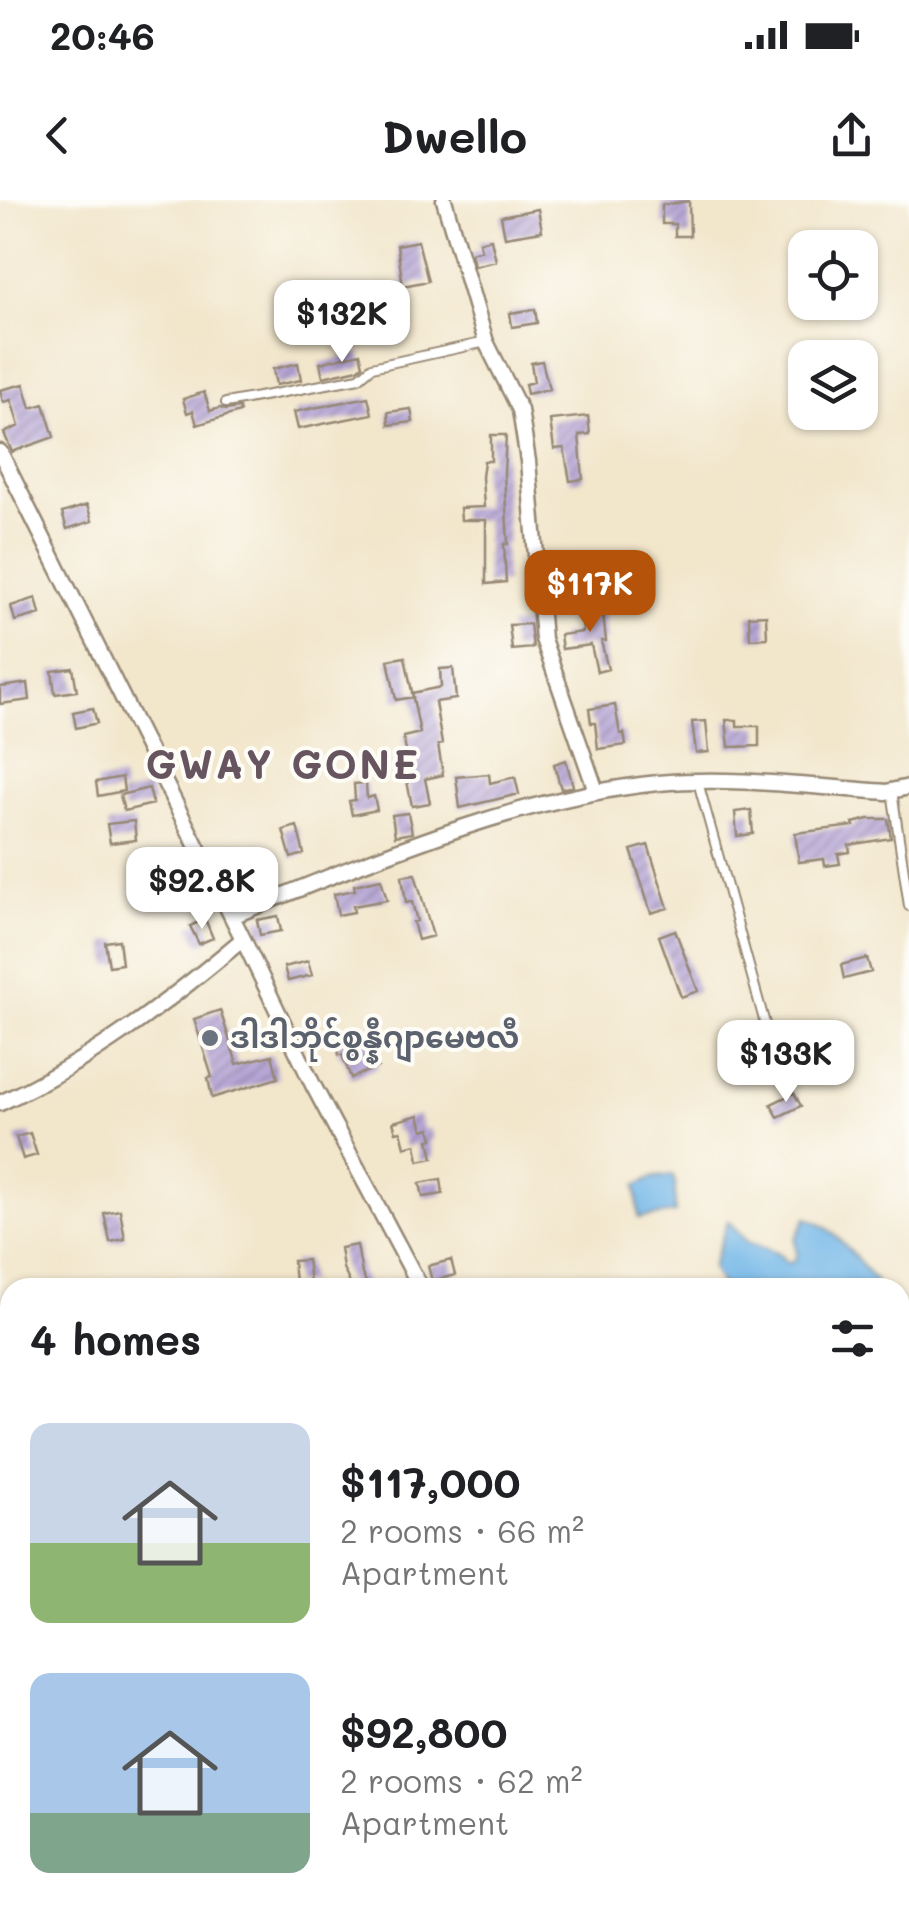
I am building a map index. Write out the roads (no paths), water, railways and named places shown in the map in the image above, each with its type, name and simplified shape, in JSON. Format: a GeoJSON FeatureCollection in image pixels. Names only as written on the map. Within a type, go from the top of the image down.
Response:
{"type":"FeatureCollection","features":[{"type":"Feature","properties":{"kind":"street"},"geometry":{"type":"LineString","coordinates":[[444,200],[486,342],[520,410],[543,639],[596,792]]}},
{"type":"Feature","properties":{"kind":"street"},"geometry":{"type":"LineString","coordinates":[[0,452],[232,916],[312,1086],[416,1278]]}},
{"type":"Feature","properties":{"kind":"street"},"geometry":{"type":"LineString","coordinates":[[232,916],[426,839],[596,792],[698,782],[892,791],[909,787]]}},
{"type":"Feature","properties":{"kind":"street"},"geometry":{"type":"LineString","coordinates":[[0,1103],[115,1040],[243,939]]}},
{"type":"Feature","properties":{"kind":"lane"},"geometry":{"type":"LineString","coordinates":[[226,403],[359,378],[372,367],[486,342]]}},
{"type":"Feature","properties":{"kind":"lane"},"geometry":{"type":"LineString","coordinates":[[698,782],[777,1067]]}},
{"type":"Feature","properties":{"kind":"lane"},"geometry":{"type":"LineString","coordinates":[[892,791],[909,906]]}},
{"type":"Feature","properties":{"kind":"water"},"geometry":{"type":"Polygon","coordinates":[[[672,1175],[675,1213],[639,1218],[636,1186],[651,1178],[672,1175]]]}},
{"type":"Feature","properties":{"kind":"water"},"geometry":{"type":"Polygon","coordinates":[[[806,1218],[816,1222],[844,1244],[873,1278],[717,1278],[712,1268],[728,1221],[747,1242],[779,1254],[787,1263],[797,1255],[795,1240],[806,1218]]]}},
{"type":"Feature","properties":{"kind":"place","name":"ဒါဒါဘိုင်စွန္နီဂျာမေဗလီ"},"geometry":{"type":"Point","coordinates":[210,1038]}},
{"type":"Feature","properties":{"kind":"district","name":"GWAY GONE"},"geometry":{"type":"Point","coordinates":[283,765]}}]}
